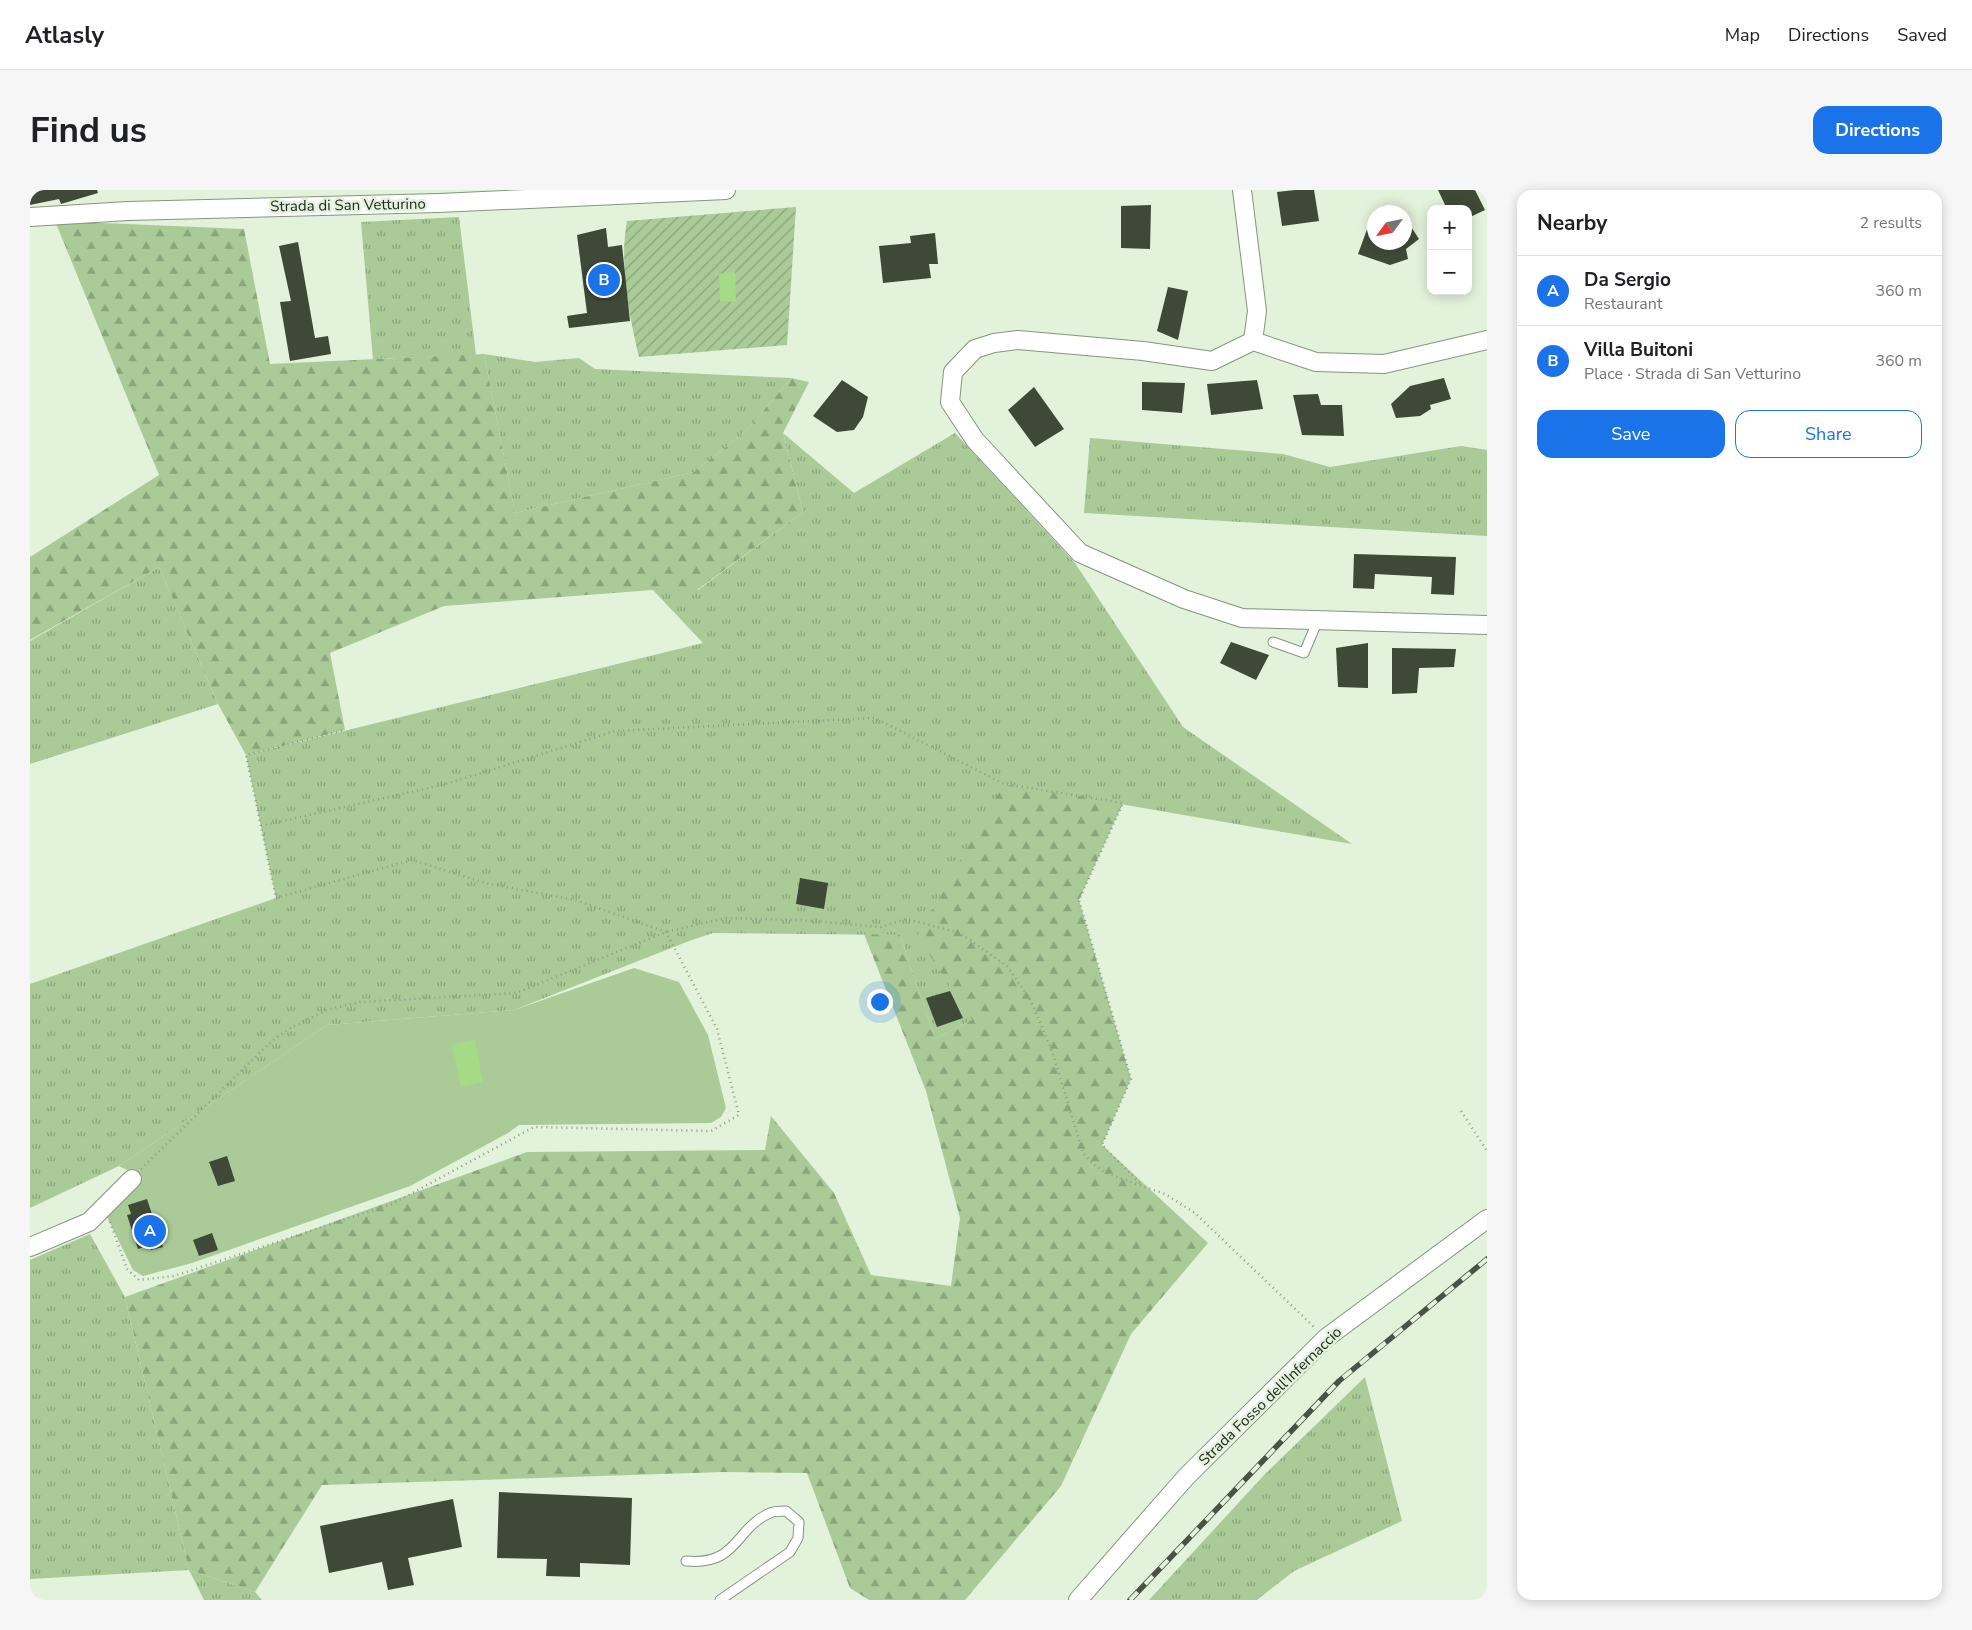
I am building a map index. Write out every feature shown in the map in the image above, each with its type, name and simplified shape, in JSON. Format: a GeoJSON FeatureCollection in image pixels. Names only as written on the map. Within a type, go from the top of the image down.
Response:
{"type":"FeatureCollection","features":[{"type":"Feature","properties":{"kind":"street","name":"Strada di San Vetturino"},"geometry":{"type":"LineString","coordinates":[[30,217],[128,211],[438,203],[726,190]]}},
{"type":"Feature","properties":{"kind":"street"},"geometry":{"type":"LineString","coordinates":[[1242,190],[1257,311],[1253,341]]}},
{"type":"Feature","properties":{"kind":"street"},"geometry":{"type":"LineString","coordinates":[[1487,340],[1384,364],[1316,362],[1253,341],[1212,361],[1144,351],[1018,340],[994,343],[975,349],[953,372],[950,402],[975,440],[1080,553],[1184,599],[1242,618],[1487,625]]}},
{"type":"Feature","properties":{"kind":"street"},"geometry":{"type":"LineString","coordinates":[[30,1247],[89,1222],[132,1179]]}},
{"type":"Feature","properties":{"kind":"street","name":"Strada Fosso dell'Infernaccio"},"geometry":{"type":"LineString","coordinates":[[1078,1600],[1186,1477],[1326,1338],[1487,1219]]}},
{"type":"Feature","properties":{"kind":"lane"},"geometry":{"type":"LineString","coordinates":[[1274,642],[1304,653],[1318,620]]}},
{"type":"Feature","properties":{"kind":"lane"},"geometry":{"type":"LineString","coordinates":[[686,1561],[700,1563],[728,1552],[755,1523],[771,1512],[786,1511],[799,1522],[798,1538],[790,1552],[720,1600]]}},
{"type":"Feature","properties":{"kind":"path"},"geometry":{"type":"LineString","coordinates":[[261,826],[446,784],[615,731],[875,718],[1004,784],[1123,803],[1078,900],[1131,1079],[1102,1145],[1142,1186]]}},
{"type":"Feature","properties":{"kind":"path"},"geometry":{"type":"LineString","coordinates":[[89,1222],[108,1218],[127,1269],[139,1280],[174,1276],[392,1204],[534,1127],[711,1131],[740,1115],[717,1029],[666,932],[575,900],[485,883],[412,860],[276,898],[246,755],[345,730]]}},
{"type":"Feature","properties":{"kind":"path"},"geometry":{"type":"LineString","coordinates":[[132,1179],[273,1040],[292,1027],[327,1010],[360,1002],[516,993],[666,932],[725,918],[800,920],[881,926],[906,919],[960,933],[1008,967],[1031,1001],[1053,1054],[1082,1153],[1093,1164],[1106,1173],[1165,1194],[1195,1213],[1326,1338]]}},
{"type":"Feature","properties":{"kind":"path"},"geometry":{"type":"LineString","coordinates":[[1461,1111],[1487,1151]]}},
{"type":"Feature","properties":{"kind":"green space"},"geometry":{"type":"Polygon","coordinates":[[[796,207],[787,345],[639,357],[626,289],[624,254],[627,221],[796,207]]]}},
{"type":"Feature","properties":{"kind":"green space"},"geometry":{"type":"Polygon","coordinates":[[[459,217],[476,355],[373,359],[361,222],[459,217]]]}},
{"type":"Feature","properties":{"kind":"green space"},"geometry":{"type":"Polygon","coordinates":[[[55,221],[244,229],[270,364],[484,354],[515,513],[694,472],[747,430],[791,378],[809,382],[783,433],[803,512],[697,590],[653,590],[444,606],[330,653],[345,730],[246,755],[218,704],[159,567],[30,640],[30,557],[159,475],[55,221]]]}},
{"type":"Feature","properties":{"kind":"green space"},"geometry":{"type":"Polygon","coordinates":[[[484,354],[535,362],[579,358],[595,369],[791,378],[747,430],[694,472],[515,513],[484,354]]]}},
{"type":"Feature","properties":{"kind":"green space"},"geometry":{"type":"Polygon","coordinates":[[[783,433],[854,493],[955,433],[1075,563],[1183,727],[1352,844],[1005,784],[972,1020],[935,1039],[900,935],[713,933],[514,1010],[327,1025],[119,1166],[30,1208],[30,984],[276,898],[246,755],[703,643],[653,590],[698,590],[803,512],[783,433]]]}},
{"type":"Feature","properties":{"kind":"green space"},"geometry":{"type":"Polygon","coordinates":[[[1090,438],[1283,454],[1330,467],[1461,446],[1487,450],[1487,536],[1084,513],[1090,438]]]}},
{"type":"Feature","properties":{"kind":"green space"},"geometry":{"type":"Polygon","coordinates":[[[159,567],[218,704],[30,764],[30,641],[159,567]]]}},
{"type":"Feature","properties":{"kind":"green space"},"geometry":{"type":"Polygon","coordinates":[[[1004,784],[1123,803],[1079,900],[1131,1079],[1102,1145],[1208,1243],[1131,1334],[1061,1486],[965,1600],[869,1600],[850,1588],[807,1473],[723,1472],[322,1485],[255,1592],[189,1570],[125,1297],[527,1152],[765,1150],[771,1116],[834,1193],[871,1275],[951,1286],[960,1218],[926,1091],[864,934],[900,935],[935,1039],[972,1020],[917,936],[1004,784]]]}},
{"type":"Feature","properties":{"kind":"green space"},"geometry":{"type":"Polygon","coordinates":[[[634,968],[679,982],[708,1035],[726,1108],[721,1117],[711,1123],[519,1125],[508,1133],[410,1186],[192,1263],[143,1276],[133,1270],[108,1219],[100,1211],[131,1179],[127,1170],[119,1166],[327,1025],[514,1010],[634,968]]]}},
{"type":"Feature","properties":{"kind":"green space"},"geometry":{"type":"Polygon","coordinates":[[[90,1234],[125,1297],[189,1570],[30,1579],[30,1260],[90,1234]]]}},
{"type":"Feature","properties":{"kind":"green space"},"geometry":{"type":"Polygon","coordinates":[[[1365,1377],[1402,1521],[1294,1571],[1257,1600],[1149,1600],[1265,1474],[1365,1377]]]}},
{"type":"Feature","properties":{"kind":"green space"},"geometry":{"type":"Polygon","coordinates":[[[189,1570],[255,1592],[262,1600],[204,1600],[189,1570]]]}},
{"type":"Feature","properties":{"kind":"shaded area"},"geometry":{"type":"Polygon","coordinates":[[[735,271],[736,302],[720,301],[719,274],[735,271]]]}},
{"type":"Feature","properties":{"kind":"shaded area"},"geometry":{"type":"Polygon","coordinates":[[[475,1040],[483,1082],[461,1087],[452,1044],[475,1040]]]}},
{"type":"Feature","properties":{"kind":"building"},"geometry":{"type":"Polygon","coordinates":[[[30,190],[97,190],[98,193],[61,204],[59,199],[30,205],[30,190]]]}},
{"type":"Feature","properties":{"kind":"building"},"geometry":{"type":"Polygon","coordinates":[[[1314,190],[1319,221],[1282,226],[1277,192],[1314,190]]]}},
{"type":"Feature","properties":{"kind":"building"},"geometry":{"type":"Polygon","coordinates":[[[1438,190],[1475,190],[1485,210],[1472,216],[1472,205],[1445,205],[1438,190]]]}},
{"type":"Feature","properties":{"kind":"building"},"geometry":{"type":"Polygon","coordinates":[[[1151,205],[1150,249],[1121,248],[1121,206],[1151,205]]]}},
{"type":"Feature","properties":{"kind":"building"},"geometry":{"type":"Polygon","coordinates":[[[606,228],[608,247],[622,245],[630,321],[569,328],[567,316],[587,313],[577,235],[606,228]]]}},
{"type":"Feature","properties":{"kind":"building"},"geometry":{"type":"Polygon","coordinates":[[[1412,228],[1419,239],[1412,244],[1412,228]]]}},
{"type":"Feature","properties":{"kind":"building"},"geometry":{"type":"Polygon","coordinates":[[[1367,229],[1367,250],[1406,250],[1408,259],[1390,265],[1358,254],[1367,229]]]}},
{"type":"Feature","properties":{"kind":"building"},"geometry":{"type":"Polygon","coordinates":[[[935,233],[938,264],[929,264],[931,278],[883,283],[879,246],[911,243],[910,236],[935,233]]]}},
{"type":"Feature","properties":{"kind":"building"},"geometry":{"type":"Polygon","coordinates":[[[298,242],[315,338],[328,336],[331,354],[290,361],[280,302],[291,301],[279,246],[298,242]]]}},
{"type":"Feature","properties":{"kind":"building"},"geometry":{"type":"Polygon","coordinates":[[[1168,287],[1188,291],[1178,340],[1157,331],[1168,287]]]}},
{"type":"Feature","properties":{"kind":"building"},"geometry":{"type":"Polygon","coordinates":[[[1444,378],[1451,399],[1430,405],[1431,409],[1420,416],[1396,418],[1391,404],[1410,386],[1444,378]]]}},
{"type":"Feature","properties":{"kind":"building"},"geometry":{"type":"Polygon","coordinates":[[[842,380],[868,397],[863,417],[854,430],[837,432],[813,416],[842,380]]]}},
{"type":"Feature","properties":{"kind":"building"},"geometry":{"type":"Polygon","coordinates":[[[1257,380],[1263,409],[1211,415],[1207,384],[1257,380]]]}},
{"type":"Feature","properties":{"kind":"building"},"geometry":{"type":"Polygon","coordinates":[[[1142,382],[1185,383],[1182,413],[1142,410],[1142,382]]]}},
{"type":"Feature","properties":{"kind":"building"},"geometry":{"type":"Polygon","coordinates":[[[1034,387],[1064,429],[1035,447],[1008,410],[1034,387]]]}},
{"type":"Feature","properties":{"kind":"building"},"geometry":{"type":"Polygon","coordinates":[[[1318,394],[1321,405],[1342,405],[1344,436],[1302,435],[1293,395],[1318,394]]]}},
{"type":"Feature","properties":{"kind":"building"},"geometry":{"type":"Polygon","coordinates":[[[1354,554],[1456,557],[1454,595],[1431,594],[1432,577],[1375,574],[1374,589],[1353,588],[1354,554]]]}},
{"type":"Feature","properties":{"kind":"building"},"geometry":{"type":"Polygon","coordinates":[[[1231,642],[1269,655],[1256,680],[1220,663],[1231,642]]]}},
{"type":"Feature","properties":{"kind":"building"},"geometry":{"type":"Polygon","coordinates":[[[1368,643],[1368,688],[1338,687],[1336,648],[1368,643]]]}},
{"type":"Feature","properties":{"kind":"building"},"geometry":{"type":"Polygon","coordinates":[[[1392,648],[1456,649],[1454,667],[1419,668],[1417,693],[1392,694],[1392,648]]]}},
{"type":"Feature","properties":{"kind":"building"},"geometry":{"type":"Polygon","coordinates":[[[800,878],[828,883],[824,909],[796,904],[800,878]]]}},
{"type":"Feature","properties":{"kind":"building"},"geometry":{"type":"Polygon","coordinates":[[[950,991],[963,1018],[937,1027],[926,998],[950,991]]]}},
{"type":"Feature","properties":{"kind":"building"},"geometry":{"type":"Polygon","coordinates":[[[227,1156],[235,1181],[218,1186],[209,1162],[227,1156]]]}},
{"type":"Feature","properties":{"kind":"building"},"geometry":{"type":"Polygon","coordinates":[[[147,1199],[163,1247],[151,1250],[150,1245],[138,1249],[127,1215],[131,1214],[128,1205],[147,1199]]]}},
{"type":"Feature","properties":{"kind":"building"},"geometry":{"type":"Polygon","coordinates":[[[212,1233],[218,1250],[199,1256],[193,1240],[212,1233]]]}},
{"type":"Feature","properties":{"kind":"building"},"geometry":{"type":"Polygon","coordinates":[[[499,1492],[632,1498],[630,1565],[580,1563],[580,1577],[546,1576],[547,1559],[497,1558],[499,1492]]]}},
{"type":"Feature","properties":{"kind":"building"},"geometry":{"type":"Polygon","coordinates":[[[453,1499],[462,1547],[408,1558],[414,1585],[388,1590],[382,1562],[329,1573],[320,1526],[453,1499]]]}},
{"type":"Feature","properties":{"kind":"railway"},"geometry":{"type":"LineString","coordinates":[[1130,1600],[1339,1381],[1487,1259]]}},
{"type":"Feature","properties":{"kind":"place","name":"Villa Buitoni"},"geometry":{"type":"Point","coordinates":[604,280]}},
{"type":"Feature","properties":{"kind":"place","name":"Da Sergio"},"geometry":{"type":"Point","coordinates":[150,1231]}}]}
